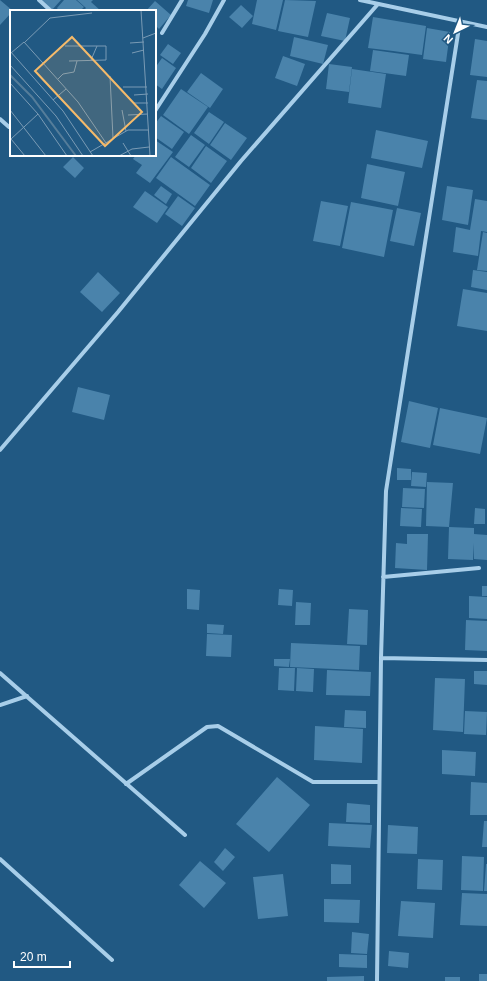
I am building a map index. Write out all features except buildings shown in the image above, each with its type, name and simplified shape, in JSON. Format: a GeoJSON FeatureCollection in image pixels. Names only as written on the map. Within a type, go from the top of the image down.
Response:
{"type":"FeatureCollection","features":[{"type":"Feature","properties":{"kind":"street"},"geometry":{"type":"LineString","coordinates":[[39,0],[50,10]]}},
{"type":"Feature","properties":{"kind":"street"},"geometry":{"type":"LineString","coordinates":[[162,33],[182,0]]}},
{"type":"Feature","properties":{"kind":"street"},"geometry":{"type":"LineString","coordinates":[[156,109],[205,34],[224,0]]}},
{"type":"Feature","properties":{"kind":"street"},"geometry":{"type":"LineString","coordinates":[[360,0],[487,27]]}},
{"type":"Feature","properties":{"kind":"street"},"geometry":{"type":"LineString","coordinates":[[0,450],[118,312],[242,161],[378,4]]}},
{"type":"Feature","properties":{"kind":"street"},"geometry":{"type":"LineString","coordinates":[[377,981],[380,658],[386,491],[460,21]]}},
{"type":"Feature","properties":{"kind":"street"},"geometry":{"type":"LineString","coordinates":[[0,119],[9,127]]}},
{"type":"Feature","properties":{"kind":"street"},"geometry":{"type":"LineString","coordinates":[[383,577],[480,568]]}},
{"type":"Feature","properties":{"kind":"street"},"geometry":{"type":"LineString","coordinates":[[380,658],[487,660]]}},
{"type":"Feature","properties":{"kind":"street"},"geometry":{"type":"LineString","coordinates":[[0,673],[185,835]]}},
{"type":"Feature","properties":{"kind":"street"},"geometry":{"type":"LineString","coordinates":[[0,705],[27,696]]}},
{"type":"Feature","properties":{"kind":"street"},"geometry":{"type":"LineString","coordinates":[[126,784],[207,727],[218,726],[313,782],[379,782]]}},
{"type":"Feature","properties":{"kind":"street"},"geometry":{"type":"LineString","coordinates":[[0,859],[112,960]]}}]}
